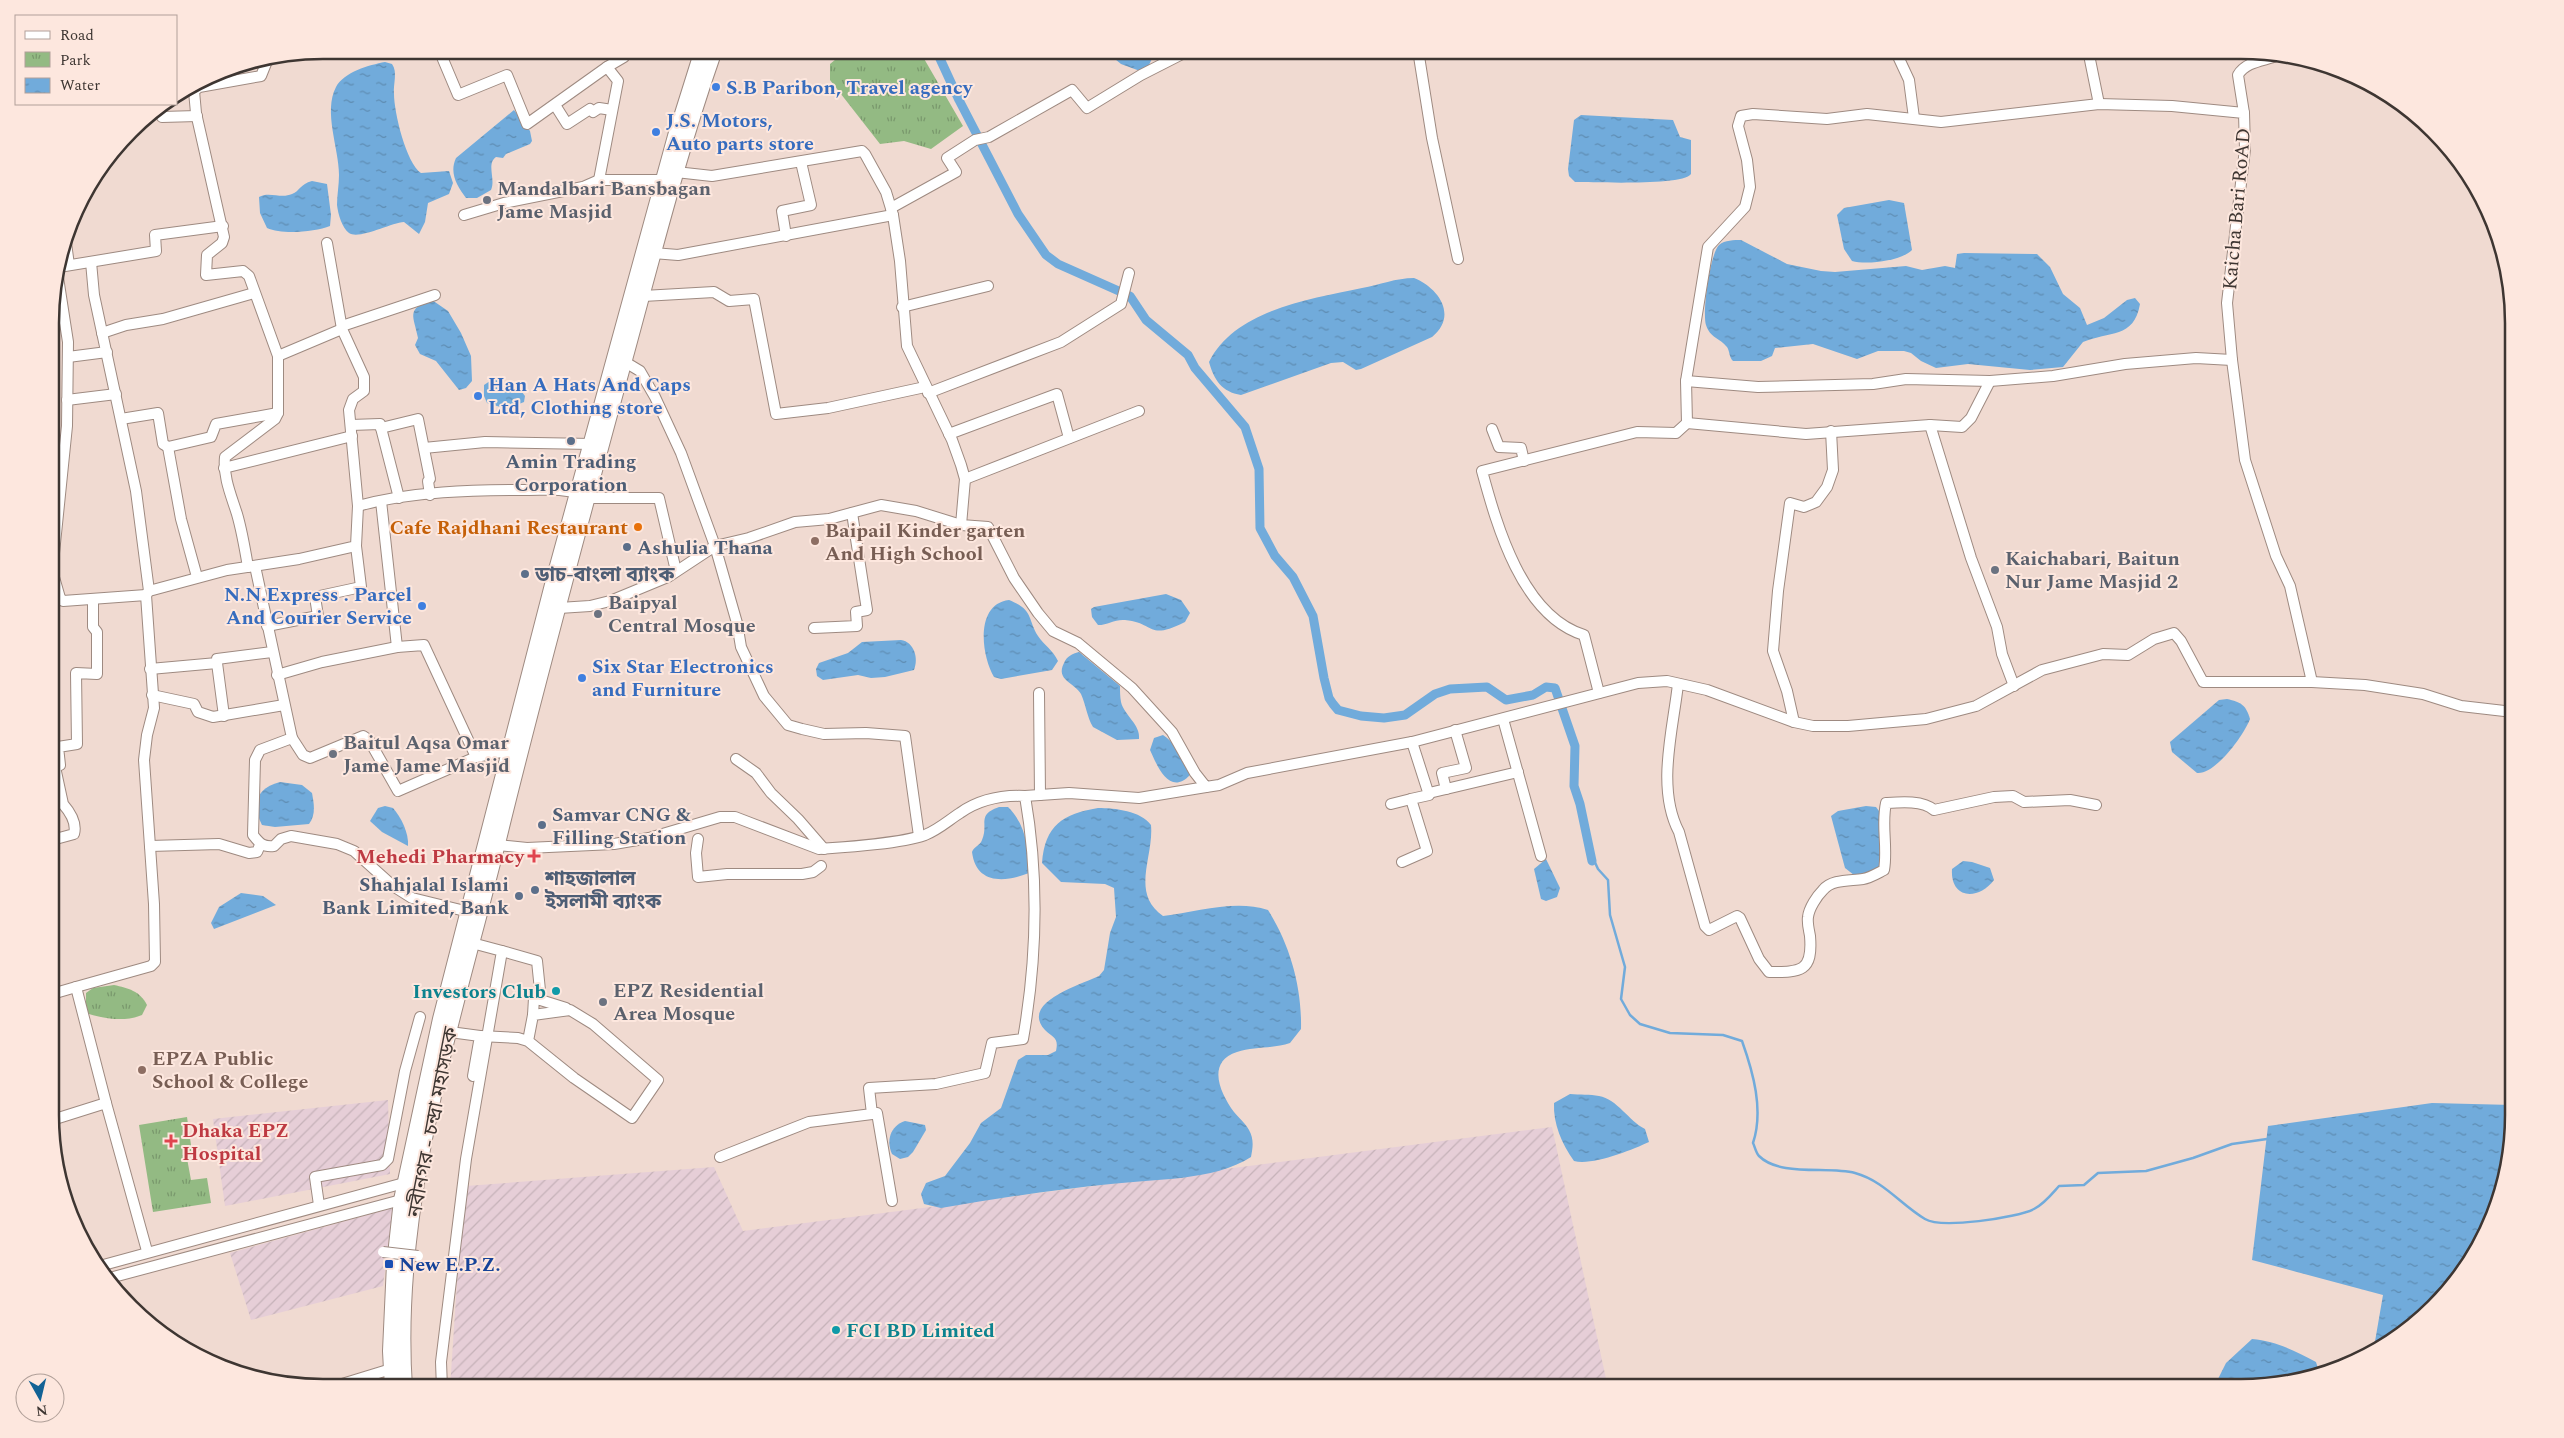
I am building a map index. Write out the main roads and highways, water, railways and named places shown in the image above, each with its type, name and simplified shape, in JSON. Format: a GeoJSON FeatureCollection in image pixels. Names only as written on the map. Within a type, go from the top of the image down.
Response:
{"type":"FeatureCollection","features":[{"type":"Feature","properties":{"kind":"highway","name":"নবীনগর - চন্দ্রা মহাসড়ক"},"geometry":{"type":"LineString","coordinates":[[405,1379],[406,1262],[413,1209],[450,1032],[558,608],[583,496],[592,444],[663,180],[699,59]]}},
{"type":"Feature","properties":{"kind":"highway","name":"নবীনগর - চন্দ্রা মহাসড়ক"},"geometry":{"type":"LineString","coordinates":[[392,1379],[394,1264],[401,1200],[440,1019],[511,750],[554,577],[583,496],[625,362],[690,120],[712,59]]}},
{"type":"Feature","properties":{"kind":"water"},"geometry":{"type":"Polygon","coordinates":[[[1115,59],[1152,59],[1149,65],[1140,71],[1121,64],[1115,59]]]}},
{"type":"Feature","properties":{"kind":"water"},"geometry":{"type":"Polygon","coordinates":[[[385,62],[392,64],[394,67],[396,113],[410,159],[421,173],[449,171],[453,183],[449,194],[428,203],[425,222],[419,234],[404,222],[354,235],[344,228],[338,209],[339,175],[331,119],[332,97],[336,87],[351,73],[385,62]]]}},
{"type":"Feature","properties":{"kind":"water"},"geometry":{"type":"Polygon","coordinates":[[[514,110],[530,131],[532,141],[530,144],[506,154],[503,158],[496,157],[491,168],[491,190],[477,198],[466,198],[455,179],[453,169],[456,158],[514,110]]]}},
{"type":"Feature","properties":{"kind":"water"},"geometry":{"type":"Polygon","coordinates":[[[1581,115],[1673,120],[1680,137],[1691,140],[1691,174],[1684,178],[1656,182],[1575,182],[1569,176],[1568,169],[1574,120],[1581,115]]]}},
{"type":"Feature","properties":{"kind":"water"},"geometry":{"type":"Polygon","coordinates":[[[312,181],[327,184],[331,215],[330,226],[298,232],[267,228],[260,213],[259,197],[263,195],[284,196],[295,193],[305,184],[312,181]]]}},
{"type":"Feature","properties":{"kind":"water"},"geometry":{"type":"Polygon","coordinates":[[[1889,200],[1904,203],[1912,250],[1900,257],[1884,261],[1866,263],[1852,261],[1844,249],[1837,215],[1844,208],[1889,200]]]}},
{"type":"Feature","properties":{"kind":"water"},"geometry":{"type":"Polygon","coordinates":[[[1741,240],[1787,264],[1835,272],[1906,266],[1922,270],[1945,266],[1955,268],[1957,254],[1964,253],[2037,254],[2050,267],[2063,294],[2080,308],[2087,325],[2104,318],[2127,300],[2135,298],[2140,304],[2137,315],[2126,329],[2083,342],[2063,367],[2030,370],[1968,364],[1936,368],[1921,361],[1911,353],[1904,351],[1878,351],[1857,359],[1813,344],[1775,348],[1772,356],[1761,361],[1733,361],[1727,347],[1708,329],[1705,309],[1710,271],[1719,245],[1724,242],[1741,240]]]}},
{"type":"Feature","properties":{"kind":"water"},"geometry":{"type":"Polygon","coordinates":[[[1414,278],[1431,288],[1442,303],[1444,320],[1440,329],[1432,337],[1361,369],[1356,370],[1343,362],[1331,363],[1241,395],[1224,388],[1213,374],[1209,362],[1221,344],[1237,330],[1255,319],[1276,310],[1320,297],[1394,280],[1414,278]]]}},
{"type":"Feature","properties":{"kind":"water"},"geometry":{"type":"Polygon","coordinates":[[[432,300],[448,311],[461,333],[471,356],[472,381],[466,388],[459,390],[436,361],[420,354],[415,345],[418,338],[413,314],[423,303],[432,300]]]}},
{"type":"Feature","properties":{"kind":"water"},"geometry":{"type":"Polygon","coordinates":[[[493,379],[519,388],[525,396],[524,402],[507,409],[487,403],[484,396],[484,385],[493,379]]]}},
{"type":"Feature","properties":{"kind":"water"},"geometry":{"type":"Polygon","coordinates":[[[1166,594],[1181,600],[1190,613],[1185,622],[1157,631],[1142,624],[1125,620],[1098,625],[1092,617],[1091,609],[1094,607],[1166,594]]]}},
{"type":"Feature","properties":{"kind":"water"},"geometry":{"type":"Polygon","coordinates":[[[1009,600],[1023,607],[1029,615],[1038,636],[1056,657],[1058,661],[1052,670],[1001,679],[994,677],[986,656],[984,644],[986,620],[990,611],[998,604],[1009,600]]]}},
{"type":"Feature","properties":{"kind":"water"},"geometry":{"type":"Polygon","coordinates":[[[901,640],[909,644],[914,651],[916,661],[914,670],[885,677],[871,678],[858,675],[823,680],[817,676],[816,669],[819,663],[848,653],[862,642],[901,640]]]}},
{"type":"Feature","properties":{"kind":"water"},"geometry":{"type":"Polygon","coordinates":[[[1079,652],[1120,686],[1121,702],[1137,729],[1139,739],[1117,740],[1093,727],[1081,694],[1067,681],[1062,673],[1067,659],[1079,652]]]}},
{"type":"Feature","properties":{"kind":"water"},"geometry":{"type":"Polygon","coordinates":[[[2227,699],[2242,705],[2247,710],[2250,719],[2228,753],[2212,768],[2197,773],[2172,752],[2170,742],[2219,700],[2227,699]]]}},
{"type":"Feature","properties":{"kind":"water"},"geometry":{"type":"Polygon","coordinates":[[[1163,735],[1176,748],[1190,775],[1183,781],[1171,781],[1166,777],[1150,750],[1154,738],[1163,735]]]}},
{"type":"Feature","properties":{"kind":"water"},"geometry":{"type":"Polygon","coordinates":[[[280,782],[302,785],[312,793],[314,813],[309,824],[275,827],[262,825],[257,810],[258,798],[266,788],[280,782]]]}},
{"type":"Feature","properties":{"kind":"water"},"geometry":{"type":"Polygon","coordinates":[[[385,806],[393,808],[399,816],[406,831],[408,846],[382,832],[370,821],[378,808],[385,806]]]}},
{"type":"Feature","properties":{"kind":"water"},"geometry":{"type":"Polygon","coordinates":[[[1866,806],[1876,807],[1882,815],[1881,866],[1872,873],[1854,875],[1845,868],[1831,816],[1838,811],[1866,806]]]}},
{"type":"Feature","properties":{"kind":"water"},"geometry":{"type":"Polygon","coordinates":[[[999,807],[1008,807],[1023,830],[1027,846],[1029,873],[1010,878],[993,878],[979,870],[975,862],[972,852],[982,840],[985,817],[992,810],[999,807]]]}},
{"type":"Feature","properties":{"kind":"water"},"geometry":{"type":"Polygon","coordinates":[[[1098,808],[1134,813],[1147,820],[1151,825],[1145,886],[1153,907],[1163,916],[1216,907],[1255,907],[1268,910],[1283,937],[1297,982],[1301,1029],[1290,1043],[1243,1050],[1227,1057],[1221,1063],[1219,1070],[1219,1079],[1224,1096],[1251,1133],[1253,1143],[1251,1157],[1219,1171],[1183,1178],[1068,1189],[941,1208],[924,1204],[921,1194],[926,1183],[945,1176],[970,1143],[981,1123],[1001,1108],[1018,1060],[1026,1055],[1048,1055],[1056,1051],[1056,1040],[1045,1030],[1039,1020],[1040,1011],[1046,1003],[1068,989],[1099,976],[1104,970],[1110,933],[1116,917],[1114,888],[1105,884],[1061,882],[1042,863],[1047,839],[1058,824],[1075,814],[1098,808]]]}},
{"type":"Feature","properties":{"kind":"water"},"geometry":{"type":"Polygon","coordinates":[[[1546,859],[1560,888],[1557,897],[1546,901],[1541,899],[1534,869],[1546,859]]]}},
{"type":"Feature","properties":{"kind":"water"},"geometry":{"type":"Polygon","coordinates":[[[1963,861],[1990,868],[1994,880],[1988,887],[1973,894],[1966,894],[1960,891],[1955,886],[1952,869],[1963,861]]]}},
{"type":"Feature","properties":{"kind":"water"},"geometry":{"type":"Polygon","coordinates":[[[241,893],[263,896],[276,905],[214,929],[211,923],[219,907],[241,893]]]}},
{"type":"Feature","properties":{"kind":"water"},"geometry":{"type":"Polygon","coordinates":[[[1570,1094],[1596,1095],[1612,1101],[1645,1129],[1649,1142],[1623,1153],[1601,1159],[1582,1162],[1574,1161],[1559,1134],[1554,1111],[1554,1103],[1570,1094]]]}},
{"type":"Feature","properties":{"kind":"water"},"geometry":{"type":"Polygon","coordinates":[[[2432,1103],[2505,1105],[2503,1150],[2496,1184],[2485,1216],[2470,1247],[2451,1276],[2428,1302],[2402,1325],[2375,1343],[2383,1295],[2252,1260],[2268,1126],[2432,1103]]]}},
{"type":"Feature","properties":{"kind":"water"},"geometry":{"type":"Polygon","coordinates":[[[905,1121],[925,1125],[926,1130],[913,1152],[908,1157],[900,1159],[892,1154],[889,1144],[893,1130],[905,1121]]]}},
{"type":"Feature","properties":{"kind":"water"},"geometry":{"type":"Polygon","coordinates":[[[2252,1339],[2277,1344],[2293,1350],[2316,1362],[2318,1368],[2276,1377],[2218,1379],[2226,1363],[2252,1339]]]}},
{"type":"Feature","properties":{"kind":"waterway"},"geometry":{"type":"LineString","coordinates":[[940,59],[959,100],[1018,214],[1046,255],[1058,264],[1130,296],[1146,320],[1188,355],[1195,368],[1245,427],[1259,469],[1260,528],[1275,556],[1293,577],[1313,616],[1324,678],[1329,698],[1333,704],[1338,710],[1361,716],[1384,718],[1405,715],[1435,694],[1450,689],[1487,687],[1506,700],[1533,695],[1546,687],[1555,688],[1575,746],[1574,786],[1580,804],[1592,861]]}},
{"type":"Feature","properties":{"kind":"waterway"},"geometry":{"type":"LineString","coordinates":[[1586,843],[1598,869],[1608,880],[1610,915],[1625,967],[1621,999],[1630,1015],[1640,1024],[1670,1033],[1723,1035],[1742,1041],[1756,1091],[1757,1118],[1753,1143],[1758,1155],[1779,1167],[1855,1173],[1875,1181],[1925,1219],[1934,1222],[1962,1223],[2012,1216],[2034,1209],[2041,1205],[2059,1186],[2084,1185],[2098,1173],[2146,1171],[2193,1158],[2232,1144],[2267,1139]]}},
{"type":"Feature","properties":{"kind":"place","name":"S.B Paribon, Travel agency"},"geometry":{"type":"Point","coordinates":[716,87]}},
{"type":"Feature","properties":{"kind":"place","name":"J.S. Motors, Auto parts store"},"geometry":{"type":"Point","coordinates":[656,132]}},
{"type":"Feature","properties":{"kind":"place","name":"Mandalbari Bansbagan Jame Masjid"},"geometry":{"type":"Point","coordinates":[487,200]}},
{"type":"Feature","properties":{"kind":"place","name":"Han A Hats And Caps Ltd, Clothing store"},"geometry":{"type":"Point","coordinates":[478,396]}},
{"type":"Feature","properties":{"kind":"place","name":"Amin Trading Corporation"},"geometry":{"type":"Point","coordinates":[571,441]}},
{"type":"Feature","properties":{"kind":"place","name":"Cafe Rajdhani Restaurant"},"geometry":{"type":"Point","coordinates":[638,527]}},
{"type":"Feature","properties":{"kind":"place","name":"Baipail Kinder garten And High School"},"geometry":{"type":"Point","coordinates":[815,541]}},
{"type":"Feature","properties":{"kind":"place","name":"Ashulia Thana"},"geometry":{"type":"Point","coordinates":[627,547]}},
{"type":"Feature","properties":{"kind":"place","name":"Kaichabari, Baitun Nur Jame Masjid 2"},"geometry":{"type":"Point","coordinates":[1995,570]}},
{"type":"Feature","properties":{"kind":"place","name":"ডাচ-বাংলা ব্যাংক"},"geometry":{"type":"Point","coordinates":[525,574]}},
{"type":"Feature","properties":{"kind":"place","name":"N.N.Express . Parcel And Courier Service"},"geometry":{"type":"Point","coordinates":[422,606]}},
{"type":"Feature","properties":{"kind":"place","name":"Baipyal Central Mosque"},"geometry":{"type":"Point","coordinates":[598,614]}},
{"type":"Feature","properties":{"kind":"place","name":"Six Star Electronics and Furniture"},"geometry":{"type":"Point","coordinates":[582,678]}},
{"type":"Feature","properties":{"kind":"place","name":"Baitul Aqsa Omar Jame Jame Masjid"},"geometry":{"type":"Point","coordinates":[333,754]}},
{"type":"Feature","properties":{"kind":"place","name":"Samvar CNG & Filling Station"},"geometry":{"type":"Point","coordinates":[542,825]}},
{"type":"Feature","properties":{"kind":"place","name":"Mehedi Pharmacy"},"geometry":{"type":"Point","coordinates":[534,856]}},
{"type":"Feature","properties":{"kind":"place","name":"শাহজালাল ইসলামী ব্যাংক"},"geometry":{"type":"Point","coordinates":[535,890]}},
{"type":"Feature","properties":{"kind":"place","name":"Shahjalal Islami Bank Limited, Bank"},"geometry":{"type":"Point","coordinates":[519,896]}},
{"type":"Feature","properties":{"kind":"place","name":"Investors Club"},"geometry":{"type":"Point","coordinates":[556,991]}},
{"type":"Feature","properties":{"kind":"place","name":"EPZ Residential Area Mosque"},"geometry":{"type":"Point","coordinates":[603,1002]}},
{"type":"Feature","properties":{"kind":"place","name":"EPZA Public School & College"},"geometry":{"type":"Point","coordinates":[142,1070]}},
{"type":"Feature","properties":{"kind":"place","name":"Dhaka EPZ Hospital"},"geometry":{"type":"Point","coordinates":[171,1141]}},
{"type":"Feature","properties":{"kind":"place","name":"New E.P.Z."},"geometry":{"type":"Point","coordinates":[389,1264]}},
{"type":"Feature","properties":{"kind":"place","name":"FCI BD Limited"},"geometry":{"type":"Point","coordinates":[836,1330]}}]}
